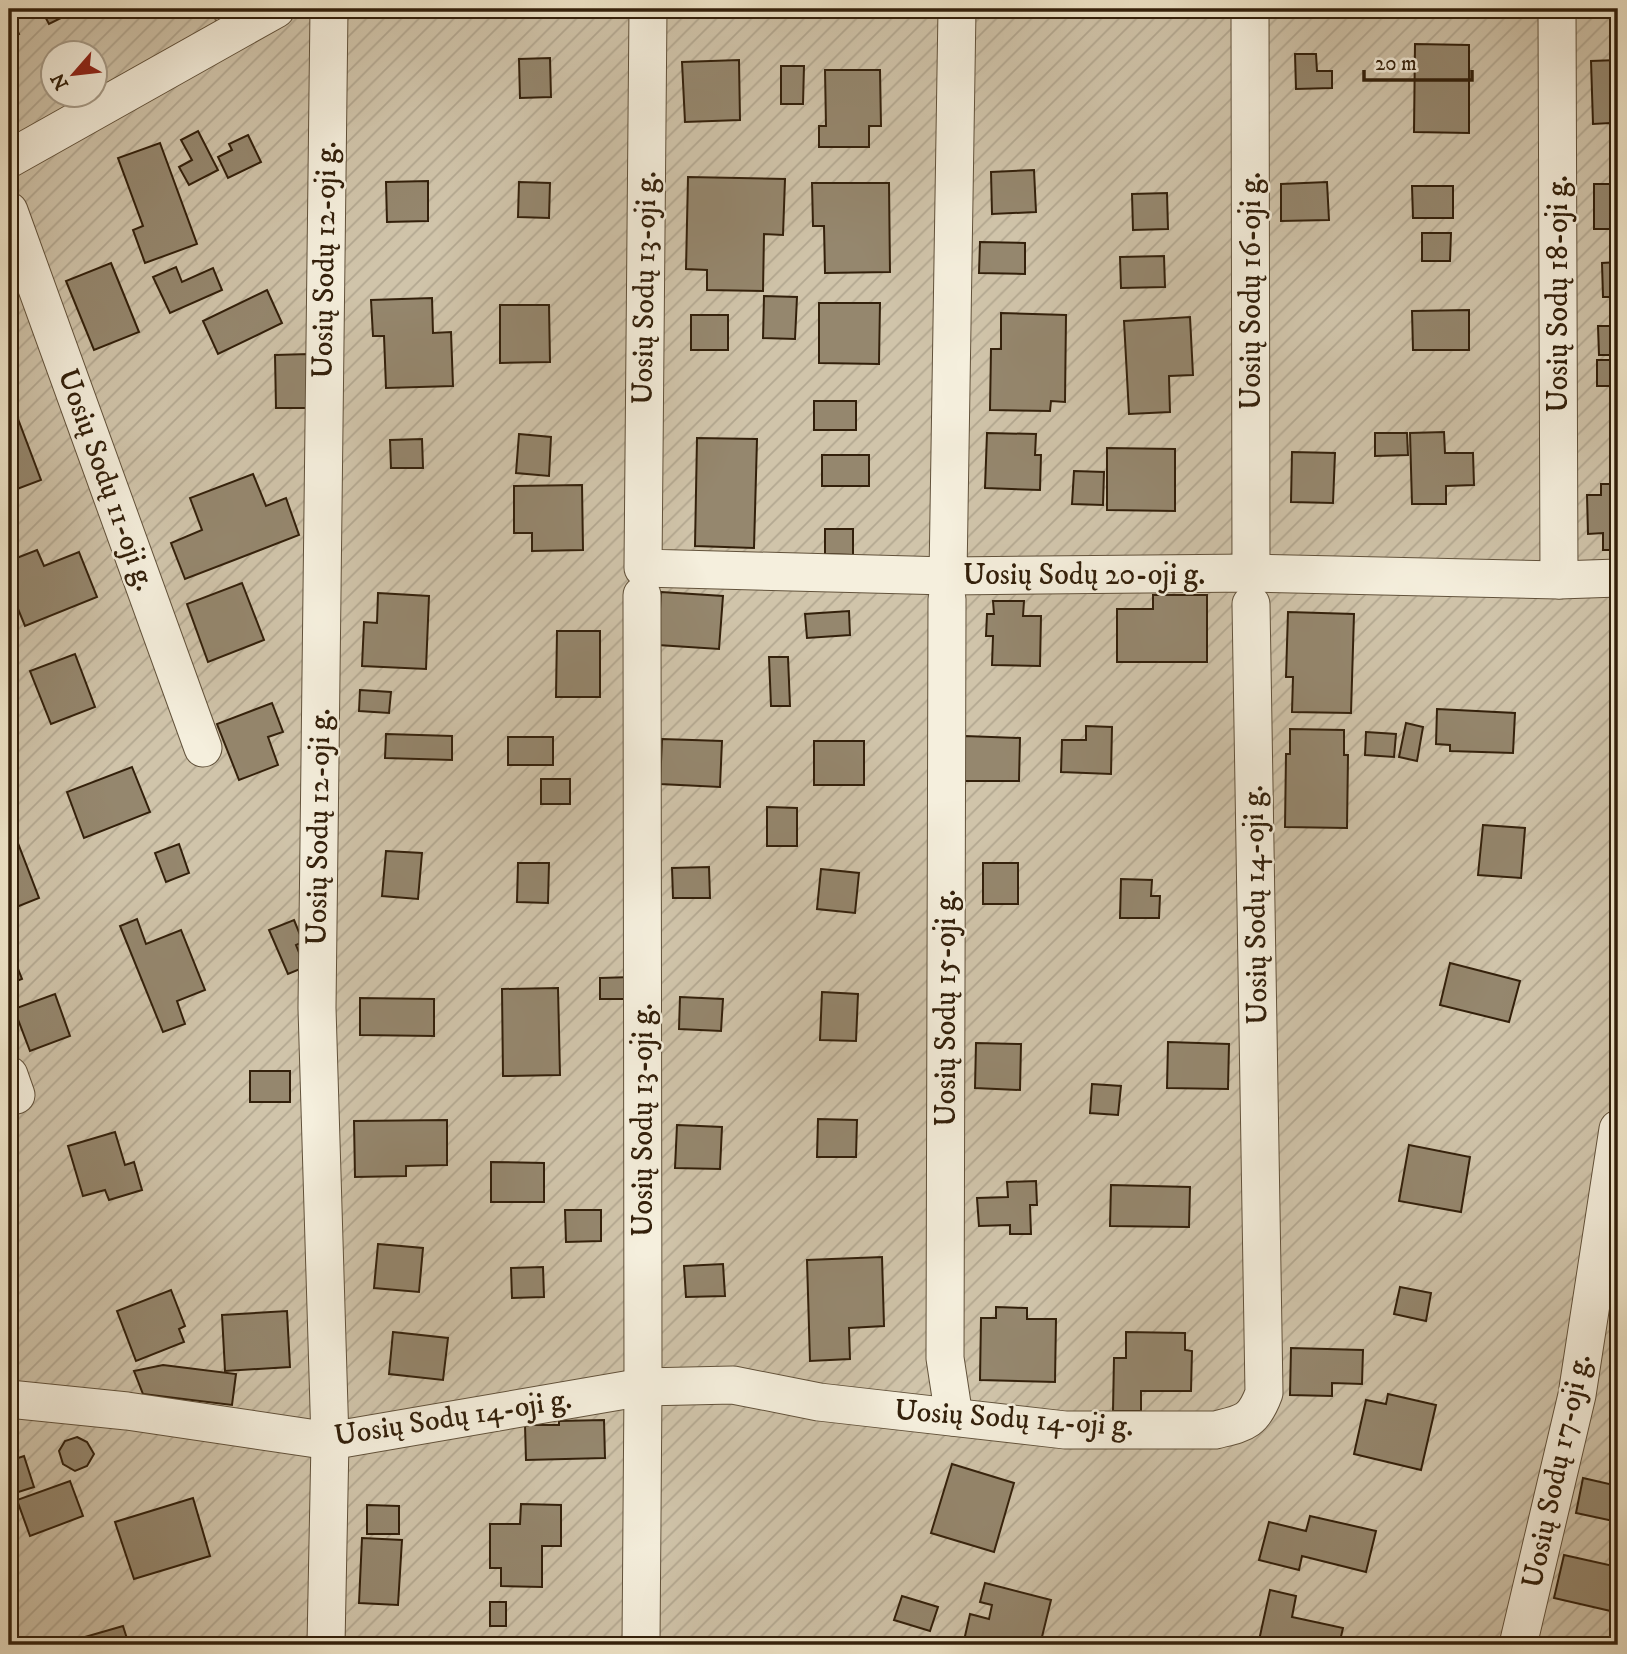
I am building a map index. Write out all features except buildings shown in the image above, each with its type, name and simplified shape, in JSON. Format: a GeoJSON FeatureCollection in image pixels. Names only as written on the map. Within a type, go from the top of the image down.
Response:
{"type":"FeatureCollection","features":[{"type":"Feature","properties":{"kind":"street"},"geometry":{"type":"LineString","coordinates":[[9,159],[276,9]]}},
{"type":"Feature","properties":{"kind":"street","name":"Uosių Sodų 12-oji g."},"geometry":{"type":"LineString","coordinates":[[326,1645],[330,1441],[317,1008],[329,9]]}},
{"type":"Feature","properties":{"kind":"street","name":"Uosių Sodų 13-oji g."},"geometry":{"type":"LineString","coordinates":[[641,1645],[643,582],[648,9]]}},
{"type":"Feature","properties":{"kind":"street","name":"Uosių Sodų 20-oji g."},"geometry":{"type":"LineString","coordinates":[[957,9],[948,588],[1251,589],[1618,578]]}},
{"type":"Feature","properties":{"kind":"street","name":"Uosių Sodų 16-oji g."},"geometry":{"type":"LineString","coordinates":[[1251,9],[1251,589]]}},
{"type":"Feature","properties":{"kind":"street","name":"Uosių Sodų 18-oji g."},"geometry":{"type":"LineString","coordinates":[[1557,9],[1559,580]]}},
{"type":"Feature","properties":{"kind":"street","name":"Uosių Sodų 11-oji g."},"geometry":{"type":"LineString","coordinates":[[9,211],[203,748]]}},
{"type":"Feature","properties":{"kind":"street"},"geometry":{"type":"LineString","coordinates":[[643,582],[948,588]]}},
{"type":"Feature","properties":{"kind":"street","name":"Uosių Sodų 15-oji g."},"geometry":{"type":"LineString","coordinates":[[948,588],[945,1357],[954,1417]]}},
{"type":"Feature","properties":{"kind":"street","name":"Uosių Sodų 14-oji g."},"geometry":{"type":"LineString","coordinates":[[9,1399],[127,1411],[330,1441],[643,1387],[733,1385],[819,1402],[1065,1430],[1215,1430],[1250,1419],[1259,1408],[1264,1393],[1251,589]]}},
{"type":"Feature","properties":{"kind":"street","name":"Uosių Sodų 17-oji g."},"geometry":{"type":"LineString","coordinates":[[1518,1645],[1577,1395],[1618,1129]]}},
{"type":"Feature","properties":{"kind":"shaded area"},"geometry":{"type":"Polygon","coordinates":[[[9,9],[211,9],[217,23],[246,9],[1618,9],[1618,1645],[9,1645],[9,9]]]}}]}
